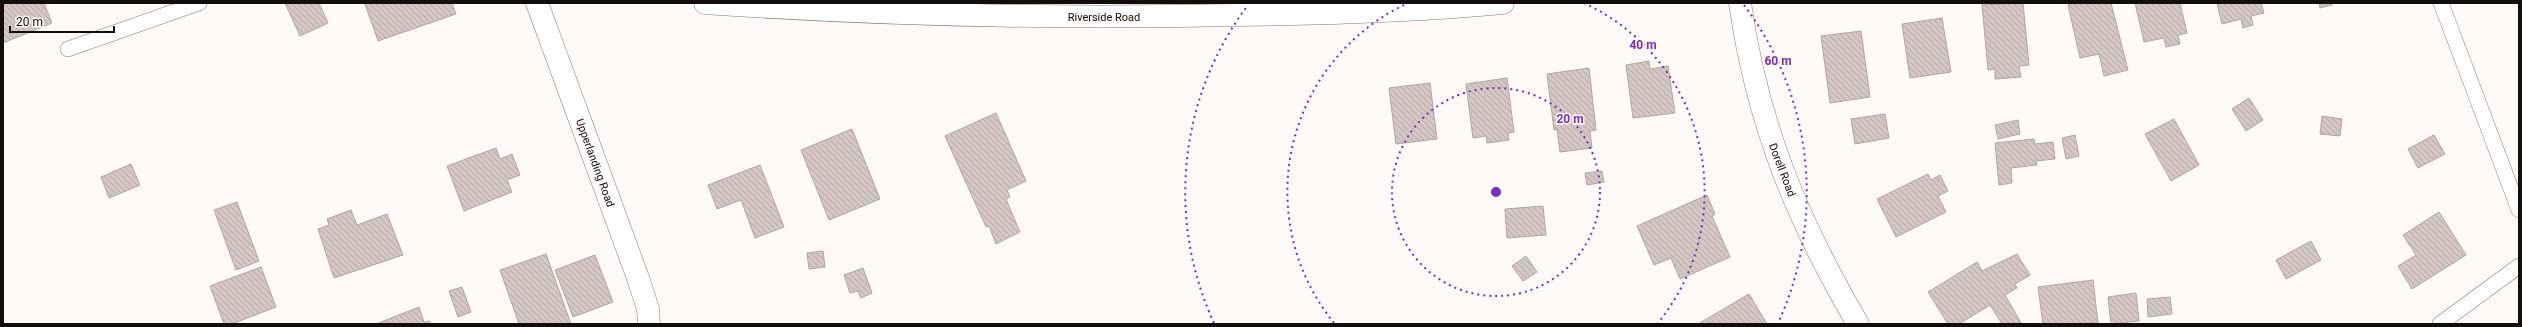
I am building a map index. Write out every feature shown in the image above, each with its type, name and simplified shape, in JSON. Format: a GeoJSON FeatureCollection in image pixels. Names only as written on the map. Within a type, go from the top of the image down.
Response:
{"type":"FeatureCollection","features":[{"type":"Feature","properties":{"kind":"street","name":"Upperlanding Road"},"geometry":{"type":"LineString","coordinates":[[537,3],[638,278],[648,309],[649,324]]}},
{"type":"Feature","properties":{"kind":"street","name":"Riverside Road"},"geometry":{"type":"LineString","coordinates":[[705,3],[900,14],[1120,18],[1288,9],[1503,3]]}},
{"type":"Feature","properties":{"kind":"street","name":"Dorell Road"},"geometry":{"type":"LineString","coordinates":[[1740,3],[1746,39],[1770,138],[1802,221],[1828,273],[1858,324]]}},
{"type":"Feature","properties":{"kind":"lane"},"geometry":{"type":"LineString","coordinates":[[68,49],[199,3]]}},
{"type":"Feature","properties":{"kind":"lane"},"geometry":{"type":"LineString","coordinates":[[2441,3],[2519,210]]}},
{"type":"Feature","properties":{"kind":"lane"},"geometry":{"type":"LineString","coordinates":[[2440,324],[2519,266]]}},
{"type":"Feature","properties":{"kind":"building"},"geometry":{"type":"Polygon","coordinates":[[[3,3],[44,3],[52,23],[3,43],[3,3]]]}},
{"type":"Feature","properties":{"kind":"building"},"geometry":{"type":"Polygon","coordinates":[[[285,3],[319,3],[328,23],[300,36],[285,3]]]}},
{"type":"Feature","properties":{"kind":"building"},"geometry":{"type":"Polygon","coordinates":[[[452,3],[456,14],[378,41],[365,4],[452,3]]]}},
{"type":"Feature","properties":{"kind":"building"},"geometry":{"type":"Polygon","coordinates":[[[2023,3],[2029,65],[2019,66],[2021,77],[1995,79],[1995,69],[1988,70],[1982,5],[2023,3]]]}},
{"type":"Feature","properties":{"kind":"building"},"geometry":{"type":"Polygon","coordinates":[[[2075,3],[2111,3],[2128,70],[2104,76],[2099,54],[2080,58],[2068,5],[2075,3]]]}},
{"type":"Feature","properties":{"kind":"building"},"geometry":{"type":"Polygon","coordinates":[[[2135,3],[2180,3],[2187,33],[2178,35],[2180,44],[2166,47],[2164,38],[2144,42],[2135,3]]]}},
{"type":"Feature","properties":{"kind":"building"},"geometry":{"type":"Polygon","coordinates":[[[2217,3],[2261,3],[2264,13],[2251,16],[2253,25],[2243,28],[2241,19],[2222,24],[2217,3]]]}},
{"type":"Feature","properties":{"kind":"building"},"geometry":{"type":"Polygon","coordinates":[[[2319,3],[2332,3],[2332,5],[2320,8],[2319,3]]]}},
{"type":"Feature","properties":{"kind":"building"},"geometry":{"type":"Polygon","coordinates":[[[1942,18],[1951,72],[1910,78],[1902,24],[1942,18]]]}},
{"type":"Feature","properties":{"kind":"building"},"geometry":{"type":"Polygon","coordinates":[[[1861,31],[1870,97],[1830,103],[1821,36],[1861,31]]]}},
{"type":"Feature","properties":{"kind":"building"},"geometry":{"type":"Polygon","coordinates":[[[1649,61],[1650,69],[1668,66],[1675,113],[1633,118],[1626,65],[1649,61]]]}},
{"type":"Feature","properties":{"kind":"building"},"geometry":{"type":"Polygon","coordinates":[[[1589,68],[1596,130],[1590,131],[1592,148],[1560,152],[1557,129],[1554,130],[1547,74],[1589,68]]]}},
{"type":"Feature","properties":{"kind":"building"},"geometry":{"type":"Polygon","coordinates":[[[1507,78],[1514,132],[1508,133],[1509,140],[1487,143],[1486,136],[1473,138],[1466,84],[1507,78]]]}},
{"type":"Feature","properties":{"kind":"building"},"geometry":{"type":"Polygon","coordinates":[[[1430,83],[1437,139],[1396,144],[1389,88],[1430,83]]]}},
{"type":"Feature","properties":{"kind":"building"},"geometry":{"type":"Polygon","coordinates":[[[2249,98],[2263,120],[2246,131],[2232,109],[2249,98]]]}},
{"type":"Feature","properties":{"kind":"building"},"geometry":{"type":"Polygon","coordinates":[[[996,113],[1026,181],[1007,190],[1010,197],[1006,199],[1020,232],[996,244],[989,226],[986,227],[945,136],[996,113]]]}},
{"type":"Feature","properties":{"kind":"building"},"geometry":{"type":"Polygon","coordinates":[[[1885,114],[1889,138],[1855,144],[1851,119],[1885,114]]]}},
{"type":"Feature","properties":{"kind":"building"},"geometry":{"type":"Polygon","coordinates":[[[2322,116],[2342,119],[2340,136],[2320,134],[2322,116]]]}},
{"type":"Feature","properties":{"kind":"building"},"geometry":{"type":"Polygon","coordinates":[[[2174,119],[2199,165],[2171,181],[2145,134],[2174,119]]]}},
{"type":"Feature","properties":{"kind":"building"},"geometry":{"type":"Polygon","coordinates":[[[2018,120],[2020,134],[1998,139],[1995,125],[2018,120]]]}},
{"type":"Feature","properties":{"kind":"building"},"geometry":{"type":"Polygon","coordinates":[[[852,129],[880,199],[829,220],[801,150],[852,129]]]}},
{"type":"Feature","properties":{"kind":"building"},"geometry":{"type":"Polygon","coordinates":[[[2075,135],[2079,156],[2066,159],[2062,138],[2075,135]]]}},
{"type":"Feature","properties":{"kind":"building"},"geometry":{"type":"Polygon","coordinates":[[[2434,135],[2445,154],[2418,168],[2408,149],[2434,135]]]}},
{"type":"Feature","properties":{"kind":"building"},"geometry":{"type":"Polygon","coordinates":[[[2034,139],[2035,144],[2053,142],[2055,159],[2036,161],[2037,165],[2011,168],[2012,183],[1999,185],[1995,143],[2034,139]]]}},
{"type":"Feature","properties":{"kind":"building"},"geometry":{"type":"Polygon","coordinates":[[[496,148],[500,159],[512,154],[520,175],[507,180],[512,192],[464,211],[447,166],[496,148]]]}},
{"type":"Feature","properties":{"kind":"building"},"geometry":{"type":"Polygon","coordinates":[[[131,164],[140,185],[109,198],[101,177],[131,164]]]}},
{"type":"Feature","properties":{"kind":"building"},"geometry":{"type":"Polygon","coordinates":[[[760,165],[784,227],[755,238],[741,200],[717,209],[708,185],[760,165]]]}},
{"type":"Feature","properties":{"kind":"building"},"geometry":{"type":"Polygon","coordinates":[[[1602,171],[1604,182],[1587,185],[1585,173],[1602,171]]]}},
{"type":"Feature","properties":{"kind":"building"},"geometry":{"type":"Polygon","coordinates":[[[1928,174],[1931,180],[1940,175],[1948,191],[1938,196],[1946,212],[1896,237],[1877,199],[1928,174]]]}},
{"type":"Feature","properties":{"kind":"building"},"geometry":{"type":"Polygon","coordinates":[[[1707,195],[1715,214],[1712,216],[1730,257],[1680,279],[1671,258],[1654,265],[1637,226],[1707,195]]]}},
{"type":"Feature","properties":{"kind":"building"},"geometry":{"type":"Polygon","coordinates":[[[237,202],[259,261],[236,270],[214,210],[237,202]]]}},
{"type":"Feature","properties":{"kind":"building"},"geometry":{"type":"Polygon","coordinates":[[[1543,206],[1546,235],[1507,238],[1505,209],[1543,206]]]}},
{"type":"Feature","properties":{"kind":"building"},"geometry":{"type":"Polygon","coordinates":[[[351,210],[357,225],[387,214],[403,255],[334,278],[318,229],[329,225],[327,219],[351,210]]]}},
{"type":"Feature","properties":{"kind":"building"},"geometry":{"type":"Polygon","coordinates":[[[2439,212],[2466,255],[2412,289],[2398,266],[2416,255],[2403,235],[2439,212]]]}},
{"type":"Feature","properties":{"kind":"building"},"geometry":{"type":"Polygon","coordinates":[[[2311,241],[2321,260],[2286,279],[2276,260],[2311,241]]]}},
{"type":"Feature","properties":{"kind":"building"},"geometry":{"type":"Polygon","coordinates":[[[823,251],[825,267],[809,269],[807,253],[823,251]]]}},
{"type":"Feature","properties":{"kind":"building"},"geometry":{"type":"Polygon","coordinates":[[[546,254],[571,324],[519,324],[500,270],[546,254]]]}},
{"type":"Feature","properties":{"kind":"building"},"geometry":{"type":"Polygon","coordinates":[[[2017,254],[2030,275],[2015,284],[2017,288],[2005,295],[2021,323],[2002,324],[1990,305],[1959,324],[1948,324],[1928,292],[1977,262],[1982,271],[2017,254]]]}},
{"type":"Feature","properties":{"kind":"building"},"geometry":{"type":"Polygon","coordinates":[[[595,255],[613,302],[573,317],[555,270],[595,255]]]}},
{"type":"Feature","properties":{"kind":"building"},"geometry":{"type":"Polygon","coordinates":[[[1526,256],[1537,272],[1523,281],[1512,266],[1526,256]]]}},
{"type":"Feature","properties":{"kind":"building"},"geometry":{"type":"Polygon","coordinates":[[[261,267],[276,307],[232,324],[224,324],[210,286],[261,267]]]}},
{"type":"Feature","properties":{"kind":"building"},"geometry":{"type":"Polygon","coordinates":[[[863,268],[872,293],[861,298],[858,291],[850,293],[844,275],[863,268]]]}},
{"type":"Feature","properties":{"kind":"building"},"geometry":{"type":"Polygon","coordinates":[[[2093,280],[2098,323],[2043,324],[2038,287],[2093,280]]]}},
{"type":"Feature","properties":{"kind":"building"},"geometry":{"type":"Polygon","coordinates":[[[462,287],[471,312],[458,317],[449,291],[462,287]]]}},
{"type":"Feature","properties":{"kind":"building"},"geometry":{"type":"Polygon","coordinates":[[[2136,293],[2139,321],[2111,324],[2108,297],[2136,293]]]}},
{"type":"Feature","properties":{"kind":"building"},"geometry":{"type":"Polygon","coordinates":[[[1749,294],[1767,324],[1698,324],[1749,294]]]}},
{"type":"Feature","properties":{"kind":"building"},"geometry":{"type":"Polygon","coordinates":[[[2170,297],[2172,314],[2148,317],[2147,299],[2170,297]]]}},
{"type":"Feature","properties":{"kind":"building"},"geometry":{"type":"Polygon","coordinates":[[[419,307],[424,322],[429,321],[430,324],[376,324],[419,307]]]}}]}
